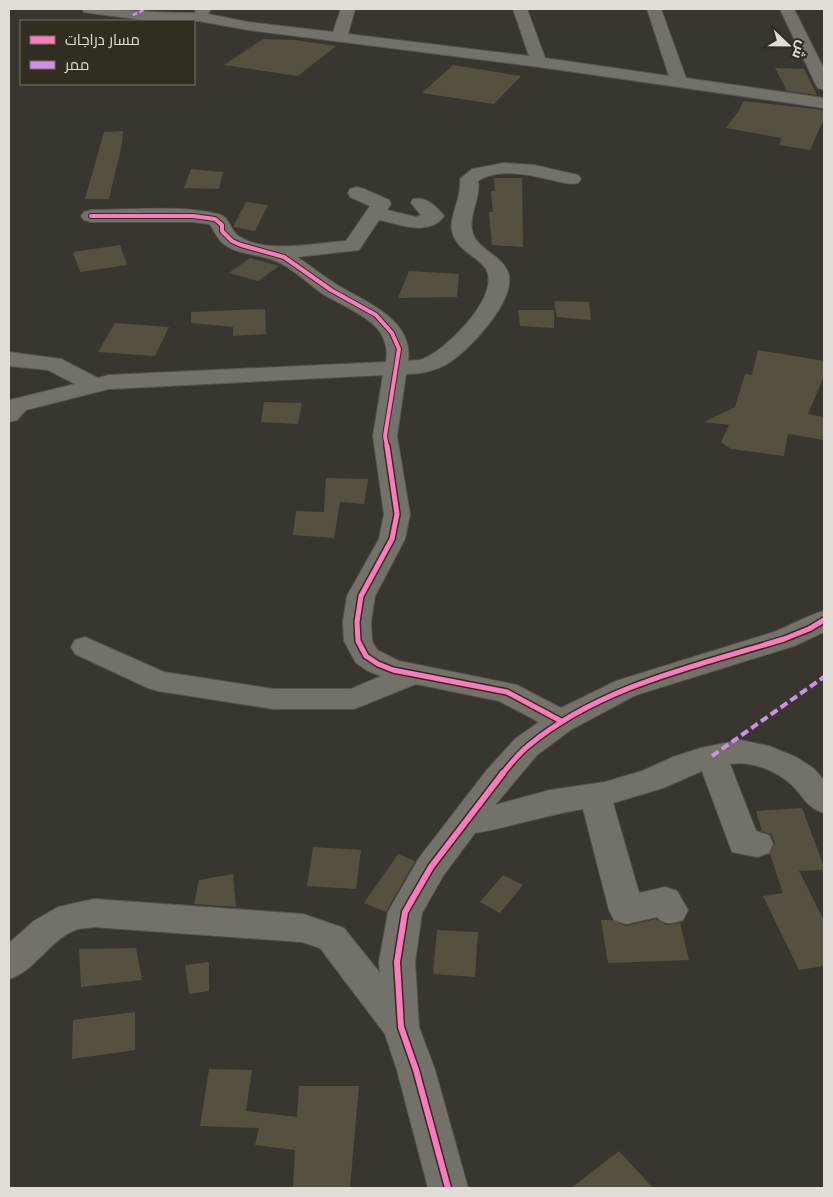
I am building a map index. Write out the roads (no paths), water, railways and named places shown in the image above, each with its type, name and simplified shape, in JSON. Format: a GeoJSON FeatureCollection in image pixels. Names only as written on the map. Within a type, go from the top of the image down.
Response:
{"type":"FeatureCollection","features":[{"type":"Feature","properties":{"kind":"street"},"geometry":{"type":"LineString","coordinates":[[89,9],[153,17],[202,13],[339,37],[539,62],[824,103]]}},
{"type":"Feature","properties":{"kind":"street"},"geometry":{"type":"LineString","coordinates":[[339,37],[348,9]]}},
{"type":"Feature","properties":{"kind":"street"},"geometry":{"type":"LineString","coordinates":[[520,9],[539,62]]}},
{"type":"Feature","properties":{"kind":"street"},"geometry":{"type":"LineString","coordinates":[[654,9],[679,82]]}},
{"type":"Feature","properties":{"kind":"street"},"geometry":{"type":"LineString","coordinates":[[787,9],[824,86]]}},
{"type":"Feature","properties":{"kind":"street"},"geometry":{"type":"LineString","coordinates":[[9,415],[18,405],[109,382],[426,365],[444,356],[465,339],[498,290],[500,280],[498,272],[492,264],[464,240],[461,228],[463,212],[470,191],[469,179],[477,172],[506,169],[536,171],[572,179]]}},
{"type":"Feature","properties":{"kind":"street"},"geometry":{"type":"LineString","coordinates":[[271,253],[352,246],[382,204],[357,193]]}},
{"type":"Feature","properties":{"kind":"street"},"geometry":{"type":"LineString","coordinates":[[374,213],[418,223],[434,216],[420,203]]}},
{"type":"Feature","properties":{"kind":"street"},"geometry":{"type":"LineString","coordinates":[[91,216],[193,216],[215,219],[222,225],[222,231],[232,242],[284,257],[331,290],[376,315],[392,333],[399,349],[385,436],[397,514],[392,539],[361,596],[356,622],[358,641],[366,656],[378,664],[393,670],[507,692],[561,720]]}},
{"type":"Feature","properties":{"kind":"street"},"geometry":{"type":"LineString","coordinates":[[9,359],[52,364],[95,385]]}},
{"type":"Feature","properties":{"kind":"street"},"geometry":{"type":"LineString","coordinates":[[448,1188],[416,1070],[401,1027],[397,962],[405,912],[431,867],[497,779],[526,747],[561,720],[626,688],[784,639],[809,629],[824,620]]}},
{"type":"Feature","properties":{"kind":"street"},"geometry":{"type":"LineString","coordinates":[[85,647],[158,680],[274,699],[354,700],[414,674]]}},
{"type":"Feature","properties":{"kind":"street"},"geometry":{"type":"LineString","coordinates":[[465,822],[505,816],[550,802],[595,795],[652,780],[684,765],[712,756],[740,751],[771,759],[802,776],[824,802]]}},
{"type":"Feature","properties":{"kind":"street"},"geometry":{"type":"LineString","coordinates":[[712,756],[744,842],[757,844]]}},
{"type":"Feature","properties":{"kind":"street"},"geometry":{"type":"LineString","coordinates":[[595,795],[626,910],[665,901],[671,910]]}},
{"type":"Feature","properties":{"kind":"street"},"geometry":{"type":"LineString","coordinates":[[9,964],[46,931],[70,917],[94,913],[303,928],[332,938],[401,1027]]}}]}
